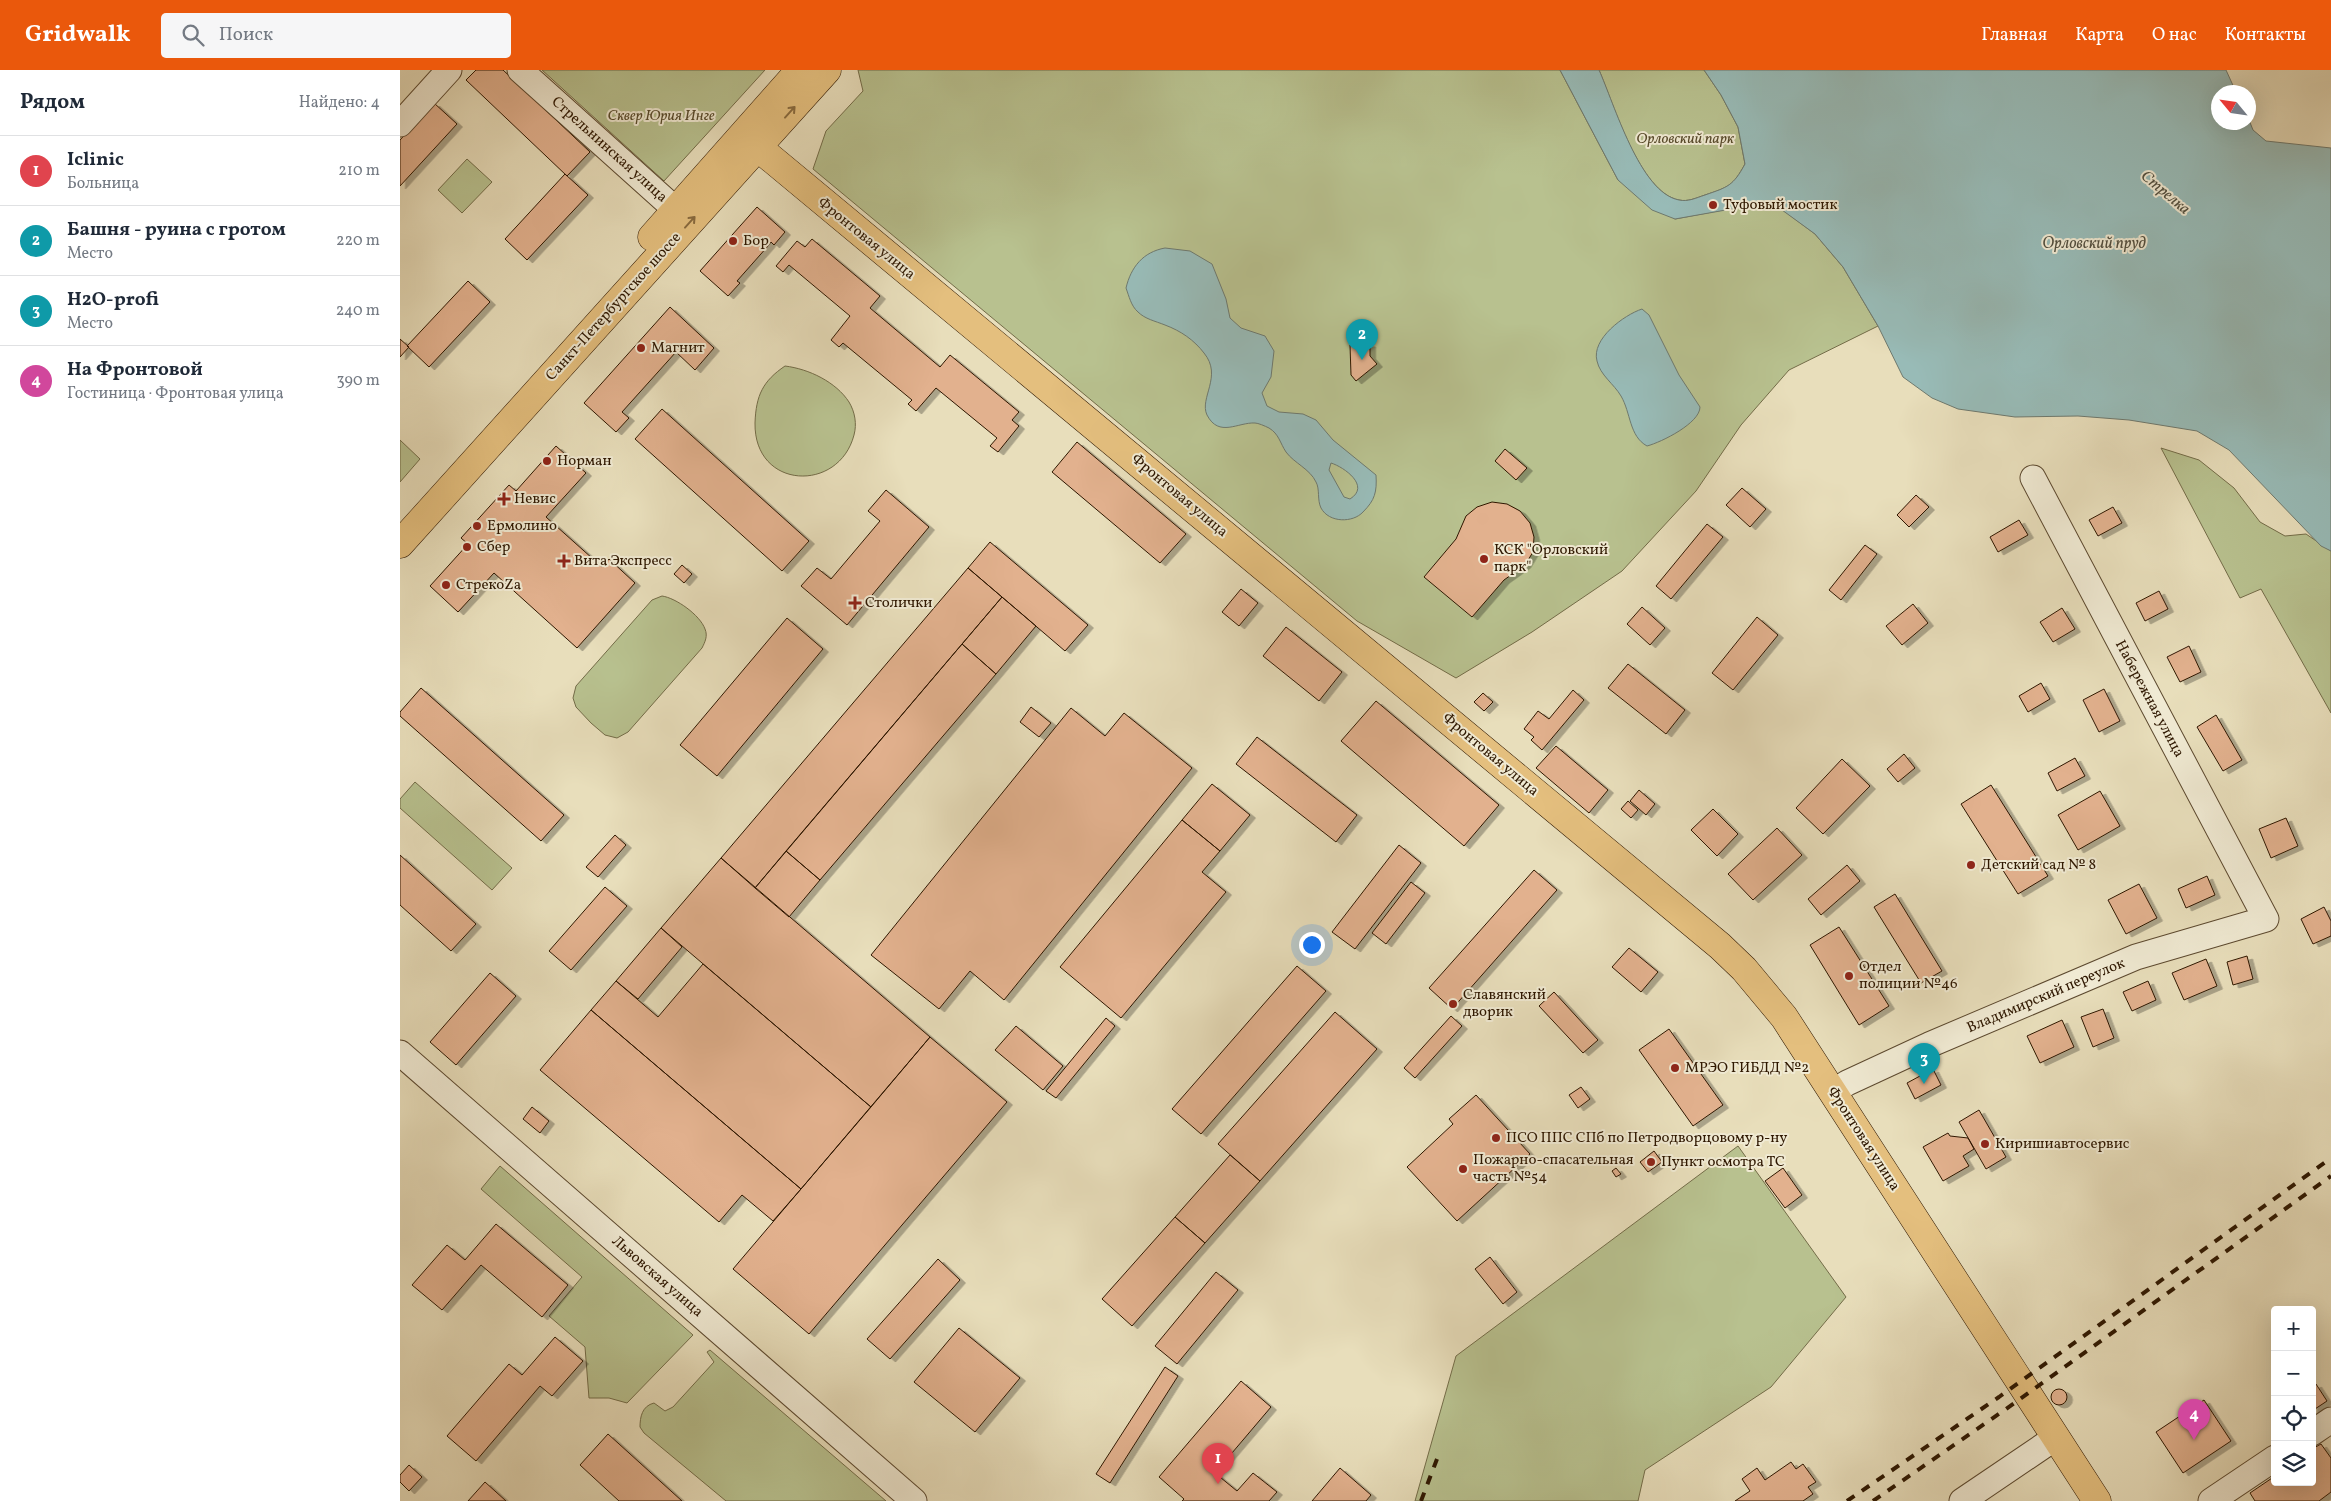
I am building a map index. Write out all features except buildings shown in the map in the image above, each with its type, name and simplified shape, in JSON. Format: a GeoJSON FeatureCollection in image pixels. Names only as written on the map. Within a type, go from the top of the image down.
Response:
{"type":"FeatureCollection","features":[{"type":"Feature","properties":{"kind":"main road","name":"Санкт-Петербургское шоссе"},"geometry":{"type":"LineString","coordinates":[[400,544],[750,141],[800,70]]}},
{"type":"Feature","properties":{"kind":"main road","name":"Санкт-Петербургское шоссе"},"geometry":{"type":"LineString","coordinates":[[400,519],[676,210],[827,70]]}},
{"type":"Feature","properties":{"kind":"main road","name":"Фронтовая улица"},"geometry":{"type":"LineString","coordinates":[[750,141],[1720,946],[1744,969],[1784,1017],[2097,1501]]}},
{"type":"Feature","properties":{"kind":"street"},"geometry":{"type":"LineString","coordinates":[[400,124],[449,70]]}},
{"type":"Feature","properties":{"kind":"street","name":"Стрельнинская улица"},"geometry":{"type":"LineString","coordinates":[[520,70],[676,210]]}},
{"type":"Feature","properties":{"kind":"street","name":"Набережная улица"},"geometry":{"type":"LineString","coordinates":[[2033,478],[2266,919]]}},
{"type":"Feature","properties":{"kind":"street","name":"Владимирский переулок"},"geometry":{"type":"LineString","coordinates":[[1833,1092],[1929,1045],[2136,957],[2266,919]]}},
{"type":"Feature","properties":{"kind":"street","name":"Львовская улица"},"geometry":{"type":"LineString","coordinates":[[400,1054],[914,1501]]}},
{"type":"Feature","properties":{"kind":"street"},"geometry":{"type":"LineString","coordinates":[[2316,1430],[2331,1420]]}},
{"type":"Feature","properties":{"kind":"street"},"geometry":{"type":"LineString","coordinates":[[1962,1501],[2055,1438]]}},
{"type":"Feature","properties":{"kind":"street"},"geometry":{"type":"LineString","coordinates":[[2211,1501],[2271,1461]]}},
{"type":"Feature","properties":{"kind":"green space","name":"Сквер Юрия Инге"},"geometry":{"type":"Polygon","coordinates":[[[542,70],[765,70],[664,181],[542,70]]]}},
{"type":"Feature","properties":{"kind":"green space","name":"Орловский парк"},"geometry":{"type":"Polygon","coordinates":[[[858,70],[1560,70],[1618,180],[1675,219],[1771,201],[1815,234],[1843,267],[1878,326],[1789,370],[1741,425],[1696,491],[1622,571],[1532,632],[1456,678],[1357,621],[813,169],[826,131],[863,91],[858,70]]]}},
{"type":"Feature","properties":{"kind":"green space","name":"Орловский парк"},"geometry":{"type":"Polygon","coordinates":[[[1599,70],[1704,70],[1721,95],[1738,127],[1745,164],[1737,177],[1730,185],[1692,199],[1679,200],[1665,194],[1652,181],[1640,164],[1620,124],[1599,70]]]}},
{"type":"Feature","properties":{"kind":"green space"},"geometry":{"type":"Polygon","coordinates":[[[467,159],[492,182],[462,213],[438,190],[467,159]]]}},
{"type":"Feature","properties":{"kind":"green space"},"geometry":{"type":"Polygon","coordinates":[[[785,366],[812,373],[837,388],[849,402],[854,414],[854,435],[845,454],[832,467],[816,474],[798,476],[782,472],[768,461],[758,445],[755,423],[759,397],[771,377],[785,366]]]}},
{"type":"Feature","properties":{"kind":"green space"},"geometry":{"type":"Polygon","coordinates":[[[400,440],[420,459],[400,482],[400,440]]]}},
{"type":"Feature","properties":{"kind":"green space"},"geometry":{"type":"Polygon","coordinates":[[[2161,448],[2199,460],[2234,488],[2260,522],[2285,536],[2306,534],[2331,551],[2331,713],[2261,589],[2240,598],[2161,448]]]}},
{"type":"Feature","properties":{"kind":"green space"},"geometry":{"type":"Polygon","coordinates":[[[662,596],[674,600],[698,618],[706,632],[702,648],[628,732],[617,738],[605,735],[576,707],[573,698],[576,686],[652,600],[662,596]]]}},
{"type":"Feature","properties":{"kind":"green space"},"geometry":{"type":"Polygon","coordinates":[[[415,782],[512,868],[492,890],[400,808],[400,799],[415,782]]]}},
{"type":"Feature","properties":{"kind":"green space"},"geometry":{"type":"Polygon","coordinates":[[[1738,1146],[1846,1297],[1771,1387],[1645,1470],[1638,1501],[1415,1501],[1456,1356],[1738,1146]]]}},
{"type":"Feature","properties":{"kind":"green space"},"geometry":{"type":"Polygon","coordinates":[[[500,1166],[693,1335],[627,1403],[609,1398],[589,1398],[585,1347],[549,1316],[582,1277],[481,1189],[500,1166]]]}},
{"type":"Feature","properties":{"kind":"green space"},"geometry":{"type":"Polygon","coordinates":[[[710,1350],[886,1501],[726,1501],[644,1433],[640,1427],[644,1409],[654,1403],[665,1411],[673,1407],[714,1362],[707,1352],[710,1350]]]}},
{"type":"Feature","properties":{"kind":"water","name":"Орловский пруд"},"geometry":{"type":"Polygon","coordinates":[[[1560,70],[1599,70],[1630,145],[1652,181],[1665,194],[1679,200],[1686,200],[1729,185],[1737,177],[1745,164],[1738,127],[1721,95],[1704,70],[2226,70],[2233,85],[2211,85],[2211,130],[2253,130],[2266,141],[2331,148],[2331,551],[2321,546],[2229,450],[2197,431],[2129,420],[2078,416],[2015,417],[1958,409],[1932,398],[1903,377],[1878,326],[1843,267],[1815,234],[1771,202],[1675,219],[1652,210],[1618,180],[1560,70]]]}},
{"type":"Feature","properties":{"kind":"water"},"geometry":{"type":"Polygon","coordinates":[[[1165,248],[1190,251],[1212,264],[1226,299],[1230,318],[1241,328],[1265,336],[1274,351],[1271,377],[1262,393],[1267,406],[1279,412],[1303,414],[1316,420],[1333,440],[1376,475],[1373,500],[1359,516],[1341,520],[1325,513],[1320,505],[1317,485],[1313,477],[1289,456],[1277,436],[1269,428],[1255,423],[1223,427],[1217,426],[1212,422],[1205,408],[1211,370],[1204,353],[1182,333],[1147,318],[1136,310],[1126,288],[1131,273],[1139,262],[1157,250],[1165,248]],[[1331,463],[1329,470],[1344,497],[1350,499],[1356,494],[1357,483],[1348,473],[1331,463]]]}},
{"type":"Feature","properties":{"kind":"water"},"geometry":{"type":"Polygon","coordinates":[[[1642,309],[1649,315],[1679,375],[1700,407],[1694,419],[1679,431],[1647,446],[1637,436],[1621,396],[1601,371],[1596,353],[1599,344],[1610,329],[1618,322],[1642,309]]]}},
{"type":"Feature","properties":{"kind":"railway"},"geometry":{"type":"LineString","coordinates":[[1847,1501],[1999,1397],[2331,1158]]}},
{"type":"Feature","properties":{"kind":"railway"},"geometry":{"type":"LineString","coordinates":[[1873,1501],[2006,1409],[2331,1176]]}},
{"type":"Feature","properties":{"kind":"railway"},"geometry":{"type":"LineString","coordinates":[[1421,1501],[1437,1459]]}},
{"type":"Feature","properties":{"kind":"place","name":"Туфовый мостик"},"geometry":{"type":"Point","coordinates":[1713,205]}},
{"type":"Feature","properties":{"kind":"place","name":"Бор"},"geometry":{"type":"Point","coordinates":[733,241]}},
{"type":"Feature","properties":{"kind":"place","name":"Магнит"},"geometry":{"type":"Point","coordinates":[641,348]}},
{"type":"Feature","properties":{"kind":"place","name":"Башня - руина с гротом"},"geometry":{"type":"Point","coordinates":[1362,360]}},
{"type":"Feature","properties":{"kind":"place","name":"Норман"},"geometry":{"type":"Point","coordinates":[547,461]}},
{"type":"Feature","properties":{"kind":"place","name":"Невис"},"geometry":{"type":"Point","coordinates":[504,499]}},
{"type":"Feature","properties":{"kind":"place","name":"Ермолино"},"geometry":{"type":"Point","coordinates":[477,526]}},
{"type":"Feature","properties":{"kind":"place","name":"Сбер"},"geometry":{"type":"Point","coordinates":[467,547]}},
{"type":"Feature","properties":{"kind":"place","name":"КСК \"Орловский парк\""},"geometry":{"type":"Point","coordinates":[1484,559]}},
{"type":"Feature","properties":{"kind":"place","name":"Вита Экспресс"},"geometry":{"type":"Point","coordinates":[564,561]}},
{"type":"Feature","properties":{"kind":"place","name":"СтрекоZа"},"geometry":{"type":"Point","coordinates":[446,585]}},
{"type":"Feature","properties":{"kind":"place","name":"Столички"},"geometry":{"type":"Point","coordinates":[855,603]}},
{"type":"Feature","properties":{"kind":"place","name":"Детский сад № 8"},"geometry":{"type":"Point","coordinates":[1971,865]}},
{"type":"Feature","properties":{"kind":"place","name":"Отдел полиции №46"},"geometry":{"type":"Point","coordinates":[1849,976]}},
{"type":"Feature","properties":{"kind":"place","name":"Славянский дворик"},"geometry":{"type":"Point","coordinates":[1453,1004]}},
{"type":"Feature","properties":{"kind":"place","name":"МРЭО ГИБДД №2"},"geometry":{"type":"Point","coordinates":[1675,1068]}},
{"type":"Feature","properties":{"kind":"place","name":"H2O-profi"},"geometry":{"type":"Point","coordinates":[1924,1084]}},
{"type":"Feature","properties":{"kind":"place","name":"ПСО ППС СПб по Петродворцовому р-ну"},"geometry":{"type":"Point","coordinates":[1496,1138]}},
{"type":"Feature","properties":{"kind":"place","name":"Киришиавтосервис"},"geometry":{"type":"Point","coordinates":[1985,1144]}},
{"type":"Feature","properties":{"kind":"place","name":"Пункт осмотра ТС"},"geometry":{"type":"Point","coordinates":[1651,1162]}},
{"type":"Feature","properties":{"kind":"place","name":"Пожарно-спасательная часть №54"},"geometry":{"type":"Point","coordinates":[1463,1169]}},
{"type":"Feature","properties":{"kind":"place","name":"На Фронтовой"},"geometry":{"type":"Point","coordinates":[2194,1440]}},
{"type":"Feature","properties":{"kind":"place","name":"Iclinic"},"geometry":{"type":"Point","coordinates":[1218,1484]}},
{"type":"Feature","properties":{"kind":"water label","name":"Стрелка"},"geometry":{"type":"Point","coordinates":[2165,193]}}]}
